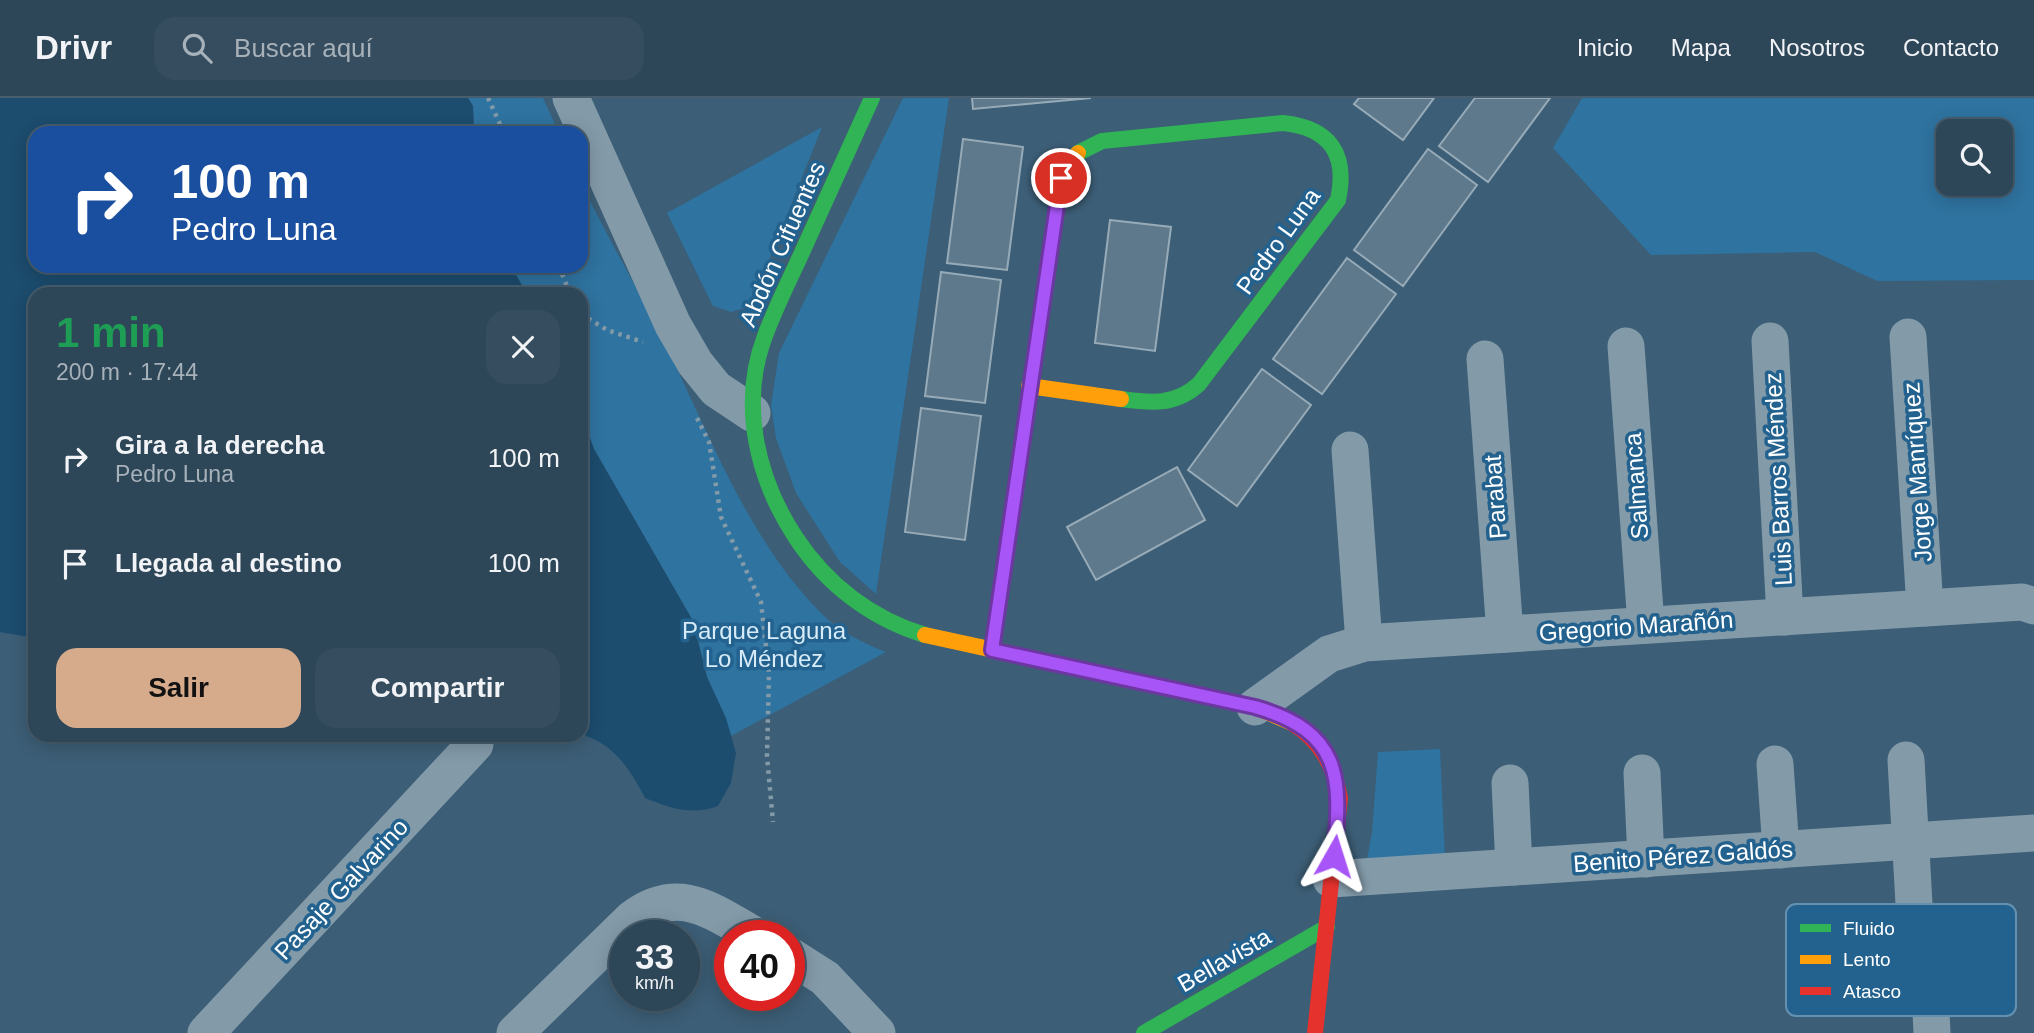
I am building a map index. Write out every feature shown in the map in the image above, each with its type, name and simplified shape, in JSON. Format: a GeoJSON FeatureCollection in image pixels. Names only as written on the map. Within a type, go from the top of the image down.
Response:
{"type":"FeatureCollection","features":[{"type":"Feature","properties":{"kind":"street"},"geometry":{"type":"LineString","coordinates":[[571,98],[584,126]]}},
{"type":"Feature","properties":{"kind":"street","name":"Abdón Cifuentes"},"geometry":{"type":"LineString","coordinates":[[872,98],[764,337],[757,365],[752,413],[762,465],[784,518],[800,544],[839,591],[862,609],[905,630],[1255,707],[1278,713],[1303,728],[1322,748],[1334,770],[1340,798],[1315,1033]]}},
{"type":"Feature","properties":{"kind":"street","name":"Pedro Luna"},"geometry":{"type":"LineString","coordinates":[[992,650],[1029,386],[1061,178],[1075,154],[1087,145],[1102,141],[1283,123],[1306,125],[1328,138],[1341,162],[1342,188],[1338,200],[1199,384],[1188,394],[1158,404],[1029,386]]}},
{"type":"Feature","properties":{"kind":"street"},"geometry":{"type":"LineString","coordinates":[[588,135],[678,334],[695,363],[716,389],[752,413]]}},
{"type":"Feature","properties":{"kind":"street","name":"Jorge Manríquez"},"geometry":{"type":"LineString","coordinates":[[1908,337],[1925,608]]}},
{"type":"Feature","properties":{"kind":"street","name":"Luis Barros Méndez"},"geometry":{"type":"LineString","coordinates":[[1770,341],[1786,617]]}},
{"type":"Feature","properties":{"kind":"street","name":"Salmanca"},"geometry":{"type":"LineString","coordinates":[[1626,346],[1646,625]]}},
{"type":"Feature","properties":{"kind":"street","name":"Parabat"},"geometry":{"type":"LineString","coordinates":[[1485,359],[1505,634]]}},
{"type":"Feature","properties":{"kind":"street"},"geometry":{"type":"LineString","coordinates":[[1350,450],[1364,643]]}},
{"type":"Feature","properties":{"kind":"street","name":"Gregorio Marañón"},"geometry":{"type":"LineString","coordinates":[[1255,707],[1329,654],[1364,643],[2022,601],[2034,606]]}},
{"type":"Feature","properties":{"kind":"street","name":"Pasaje Galvarino"},"geometry":{"type":"LineString","coordinates":[[206,1033],[475,744]]}},
{"type":"Feature","properties":{"kind":"street"},"geometry":{"type":"LineString","coordinates":[[1906,760],[1913,904]]}},
{"type":"Feature","properties":{"kind":"street"},"geometry":{"type":"LineString","coordinates":[[1775,764],[1781,850]]}},
{"type":"Feature","properties":{"kind":"street"},"geometry":{"type":"LineString","coordinates":[[1642,772],[1646,859]]}},
{"type":"Feature","properties":{"kind":"street"},"geometry":{"type":"LineString","coordinates":[[1510,783],[1514,867]]}},
{"type":"Feature","properties":{"kind":"street","name":"Benito Pérez Galdós"},"geometry":{"type":"LineString","coordinates":[[1331,879],[2034,833]]}},
{"type":"Feature","properties":{"kind":"street"},"geometry":{"type":"LineString","coordinates":[[515,1033],[632,919],[665,902],[703,906],[728,920]]}},
{"type":"Feature","properties":{"kind":"street","name":"Bellavista"},"geometry":{"type":"LineString","coordinates":[[1144,1033],[1327,926]]}},
{"type":"Feature","properties":{"kind":"street"},"geometry":{"type":"LineString","coordinates":[[805,966],[834,985],[877,1033]]}},
{"type":"Feature","properties":{"kind":"path"},"geometry":{"type":"LineString","coordinates":[[488,98],[501,126]]}},
{"type":"Feature","properties":{"kind":"path"},"geometry":{"type":"LineString","coordinates":[[588,318],[607,330],[652,346]]}},
{"type":"Feature","properties":{"kind":"path"},"geometry":{"type":"LineString","coordinates":[[692,408],[709,442],[722,517],[761,602],[769,673],[767,756],[774,822]]}},
{"type":"Feature","properties":{"kind":"green space"},"geometry":{"type":"Polygon","coordinates":[[[468,98],[543,98],[556,126],[474,126],[473,106],[468,98]]]}},
{"type":"Feature","properties":{"kind":"green space"},"geometry":{"type":"Polygon","coordinates":[[[903,98],[949,98],[876,594],[840,562],[796,493],[776,438],[771,406],[779,353],[903,98]]]}},
{"type":"Feature","properties":{"kind":"green space"},"geometry":{"type":"Polygon","coordinates":[[[1582,98],[2034,98],[2034,280],[1877,281],[1815,252],[1651,255],[1553,148],[1582,98]]]}},
{"type":"Feature","properties":{"kind":"green space"},"geometry":{"type":"Polygon","coordinates":[[[822,127],[751,306],[731,312],[713,306],[667,213],[822,127]]]}},
{"type":"Feature","properties":{"kind":"green space","name":"Parque Laguna Lo Méndez"},"geometry":{"type":"Polygon","coordinates":[[[588,196],[660,333],[730,481],[771,551],[795,584],[822,614],[852,636],[886,652],[731,736],[707,677],[693,621],[594,449],[588,433],[588,287],[523,287],[515,273],[588,273],[588,196]]]}},
{"type":"Feature","properties":{"kind":"green space"},"geometry":{"type":"Polygon","coordinates":[[[1440,749],[1445,859],[1366,865],[1372,832],[1378,752],[1440,749]]]}},
{"type":"Feature","properties":{"kind":"shaded area"},"geometry":{"type":"Polygon","coordinates":[[[0,98],[468,98],[473,106],[474,126],[28,126],[28,273],[515,273],[523,287],[28,287],[28,637],[0,632],[0,98]]]}},
{"type":"Feature","properties":{"kind":"shaded area"},"geometry":{"type":"Polygon","coordinates":[[[588,433],[594,449],[693,621],[707,677],[726,718],[736,753],[731,783],[718,806],[699,810],[672,808],[645,798],[620,759],[588,736],[588,433]]]}},
{"type":"Feature","properties":{"kind":"building"},"geometry":{"type":"Polygon","coordinates":[[[972,98],[1091,98],[973,109],[972,98]]]}},
{"type":"Feature","properties":{"kind":"building"},"geometry":{"type":"Polygon","coordinates":[[[1359,98],[1434,98],[1403,140],[1354,104],[1359,98]]]}},
{"type":"Feature","properties":{"kind":"building"},"geometry":{"type":"Polygon","coordinates":[[[1475,98],[1550,98],[1488,182],[1439,146],[1475,98]]]}},
{"type":"Feature","properties":{"kind":"building"},"geometry":{"type":"Polygon","coordinates":[[[963,139],[1023,147],[1007,270],[947,263],[963,139]]]}},
{"type":"Feature","properties":{"kind":"building"},"geometry":{"type":"Polygon","coordinates":[[[1428,149],[1477,185],[1403,286],[1354,250],[1428,149]]]}},
{"type":"Feature","properties":{"kind":"building"},"geometry":{"type":"Polygon","coordinates":[[[1110,220],[1171,227],[1155,351],[1095,343],[1110,220]]]}},
{"type":"Feature","properties":{"kind":"building"},"geometry":{"type":"Polygon","coordinates":[[[1347,258],[1396,294],[1322,394],[1273,359],[1347,258]]]}},
{"type":"Feature","properties":{"kind":"building"},"geometry":{"type":"Polygon","coordinates":[[[941,272],[1001,280],[985,403],[925,396],[941,272]]]}},
{"type":"Feature","properties":{"kind":"building"},"geometry":{"type":"Polygon","coordinates":[[[1262,369],[1311,405],[1237,506],[1188,470],[1262,369]]]}},
{"type":"Feature","properties":{"kind":"building"},"geometry":{"type":"Polygon","coordinates":[[[921,408],[981,416],[965,540],[905,532],[921,408]]]}},
{"type":"Feature","properties":{"kind":"building"},"geometry":{"type":"Polygon","coordinates":[[[1177,467],[1205,520],[1096,580],[1067,527],[1177,467]]]}},
{"type":"Feature","properties":{"kind":"traffic: fast"},"geometry":{"type":"LineString","coordinates":[[872,98],[765,336],[757,362],[753,414],[762,466],[771,491],[782,515],[808,555],[836,585],[869,610],[925,635]]}},
{"type":"Feature","properties":{"kind":"traffic: fast"},"geometry":{"type":"LineString","coordinates":[[1078,153],[1102,141],[1283,123],[1299,126],[1324,137],[1332,146],[1340,169],[1338,200],[1199,384],[1181,396],[1162,401],[1121,399]]}},
{"type":"Feature","properties":{"kind":"traffic: fast"},"geometry":{"type":"LineString","coordinates":[[1144,1033],[1327,927]]}},
{"type":"Feature","properties":{"kind":"traffic: slow"},"geometry":{"type":"LineString","coordinates":[[992,650],[1061,178],[1078,153]]}},
{"type":"Feature","properties":{"kind":"traffic: slow"},"geometry":{"type":"LineString","coordinates":[[1029,386],[1121,399]]}},
{"type":"Feature","properties":{"kind":"traffic: slow"},"geometry":{"type":"LineString","coordinates":[[925,635],[1255,707],[1292,723]]}},
{"type":"Feature","properties":{"kind":"traffic: jam"},"geometry":{"type":"LineString","coordinates":[[1292,723],[1311,738],[1325,755],[1340,798],[1315,1033]]}},
{"type":"Feature","properties":{"kind":"route"},"geometry":{"type":"LineString","coordinates":[[1061,178],[992,650],[1255,707],[1278,713],[1291,720],[1303,728],[1322,748],[1334,770],[1340,798],[1334,856]]}}]}
